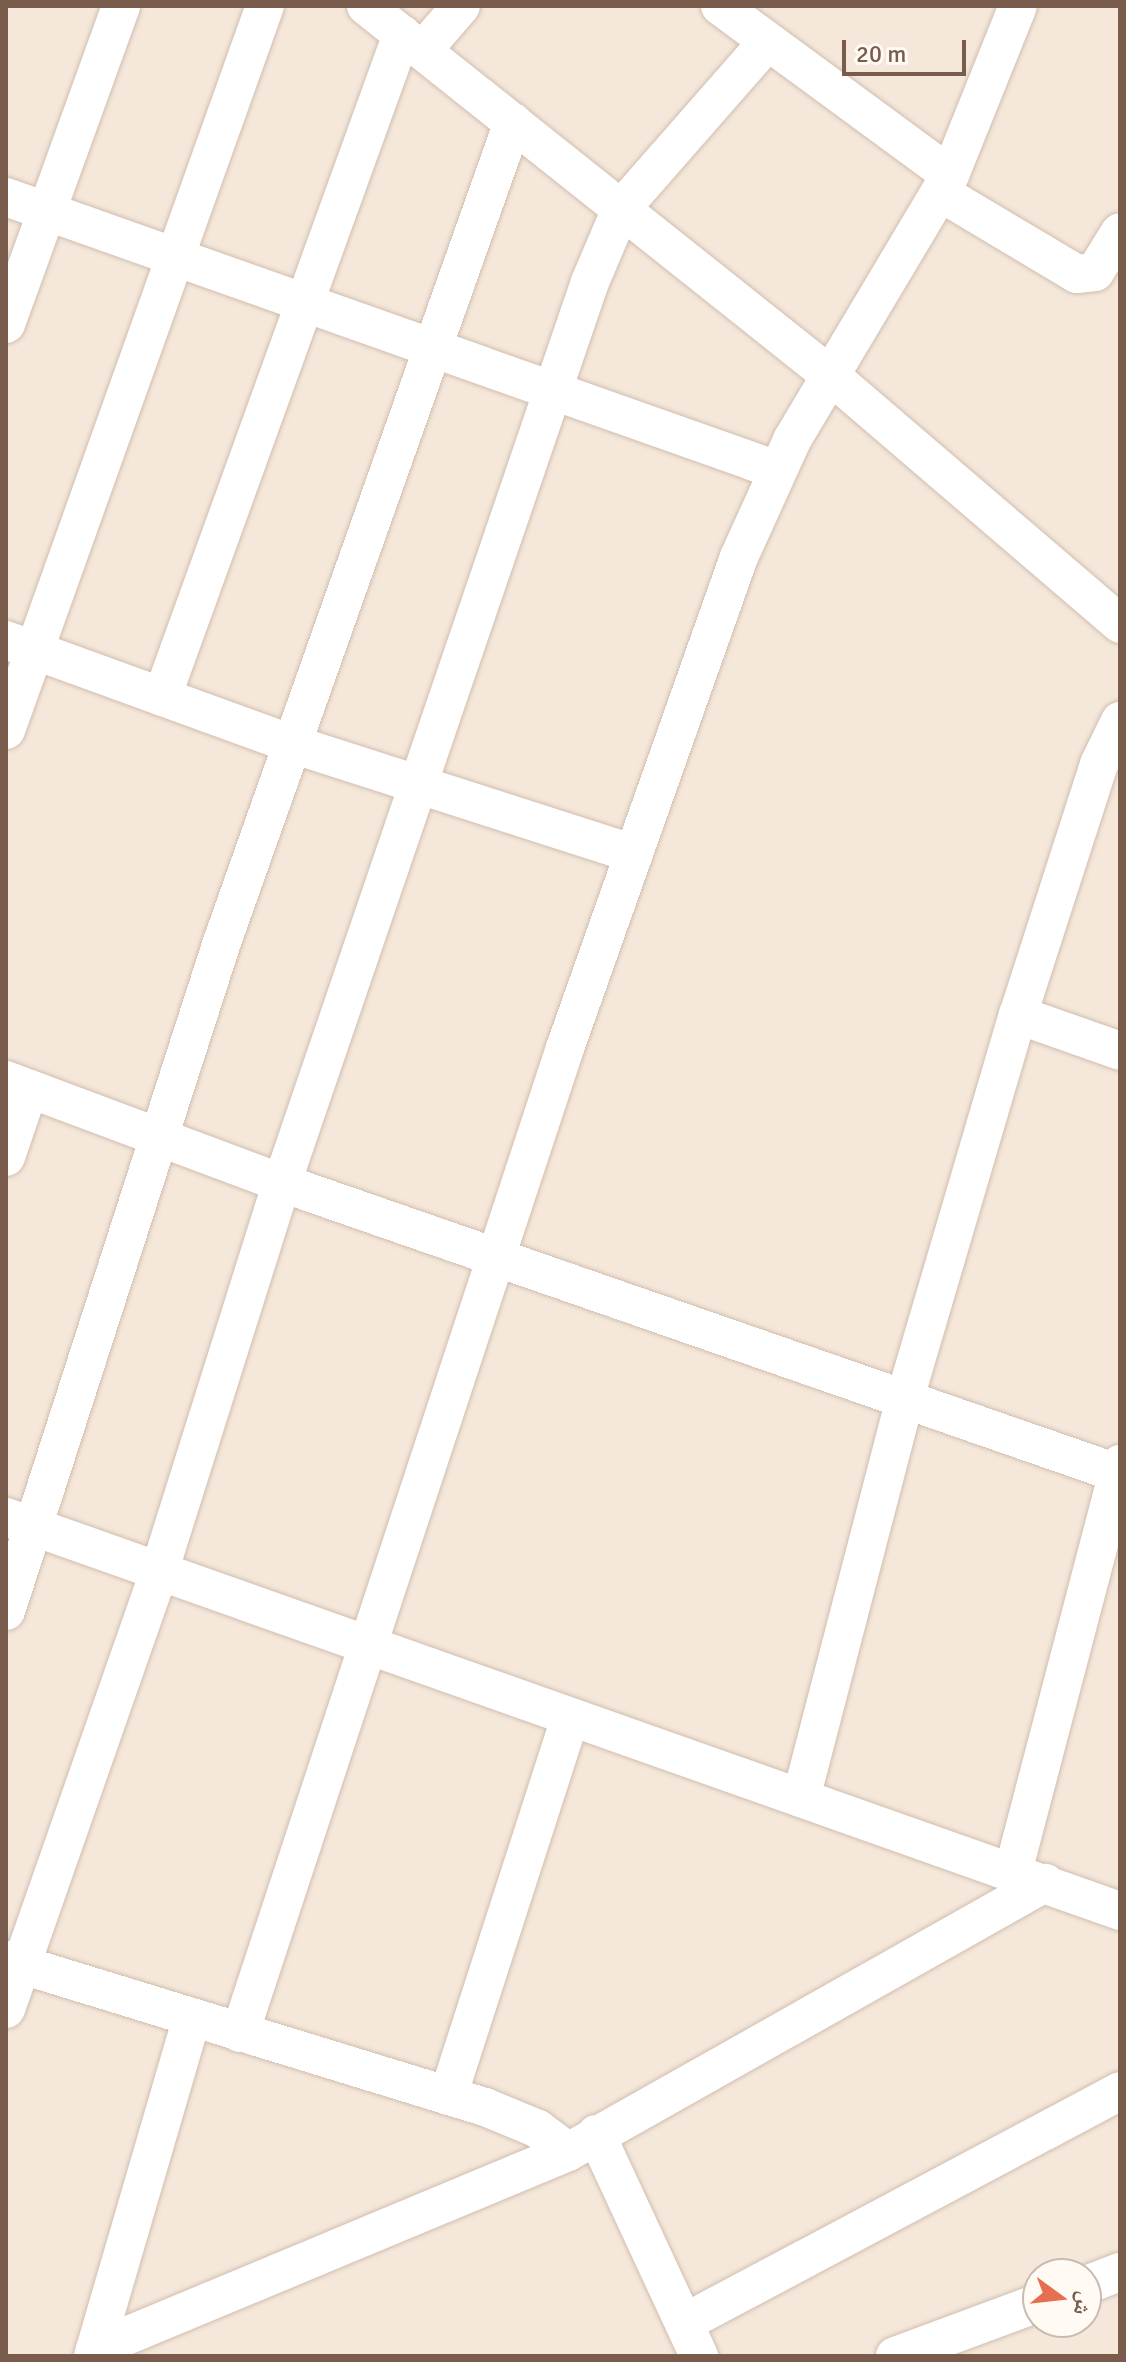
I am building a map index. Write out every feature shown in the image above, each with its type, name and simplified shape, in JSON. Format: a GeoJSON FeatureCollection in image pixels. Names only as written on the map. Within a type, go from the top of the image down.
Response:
{"type":"FeatureCollection","features":[{"type":"Feature","properties":{"kind":"street"},"geometry":{"type":"LineString","coordinates":[[6,324],[121,6]]}},
{"type":"Feature","properties":{"kind":"street"},"geometry":{"type":"LineString","coordinates":[[6,730],[20,645],[176,258],[265,6]]}},
{"type":"Feature","properties":{"kind":"street"},"geometry":{"type":"LineString","coordinates":[[366,6],[831,376],[1120,624]]}},
{"type":"Feature","properties":{"kind":"street"},"geometry":{"type":"LineString","coordinates":[[162,697],[305,303],[412,42],[461,6]]}},
{"type":"Feature","properties":{"kind":"street"},"geometry":{"type":"LineString","coordinates":[[720,6],[946,184],[1077,274],[1095,272],[1120,232]]}},
{"type":"Feature","properties":{"kind":"street"},"geometry":{"type":"LineString","coordinates":[[240,2033],[497,1257],[739,557],[777,470],[946,184],[1018,6]]}},
{"type":"Feature","properties":{"kind":"street"},"geometry":{"type":"LineString","coordinates":[[6,2009],[14,1962],[159,1572],[282,1183],[556,392],[590,282],[621,209],[767,42]]}},
{"type":"Feature","properties":{"kind":"street"},"geometry":{"type":"LineString","coordinates":[[6,1611],[20,1522],[158,1138],[292,744],[513,122]]}},
{"type":"Feature","properties":{"kind":"street"},"geometry":{"type":"LineString","coordinates":[[6,197],[777,470]]}},
{"type":"Feature","properties":{"kind":"street"},"geometry":{"type":"LineString","coordinates":[[20,645],[292,744],[634,854]]}},
{"type":"Feature","properties":{"kind":"street"},"geometry":{"type":"LineString","coordinates":[[801,1798],[905,1398],[1018,1015],[1110,775],[1120,721]]}},
{"type":"Feature","properties":{"kind":"street"},"geometry":{"type":"LineString","coordinates":[[1018,1015],[1120,1051]]}},
{"type":"Feature","properties":{"kind":"street"},"geometry":{"type":"LineString","coordinates":[[6,1157],[18,1085],[282,1183],[1119,1470],[1029,1878],[582,2143],[94,2353]]}},
{"type":"Feature","properties":{"kind":"street"},"geometry":{"type":"LineString","coordinates":[[20,1522],[1120,1911]]}},
{"type":"Feature","properties":{"kind":"street"},"geometry":{"type":"LineString","coordinates":[[448,2096],[570,1718]]}},
{"type":"Feature","properties":{"kind":"street"},"geometry":{"type":"LineString","coordinates":[[14,1962],[448,2096],[582,2143],[692,2339],[1120,2091]]}},
{"type":"Feature","properties":{"kind":"street"},"geometry":{"type":"LineString","coordinates":[[94,2353],[192,2018]]}},
{"type":"Feature","properties":{"kind":"street"},"geometry":{"type":"LineString","coordinates":[[895,2356],[1022,2309]]}},
{"type":"Feature","properties":{"kind":"shaded area"},"geometry":{"type":"Polygon","coordinates":[[[6,6],[1120,6],[1120,2356],[6,2356],[6,6]]]}}]}
